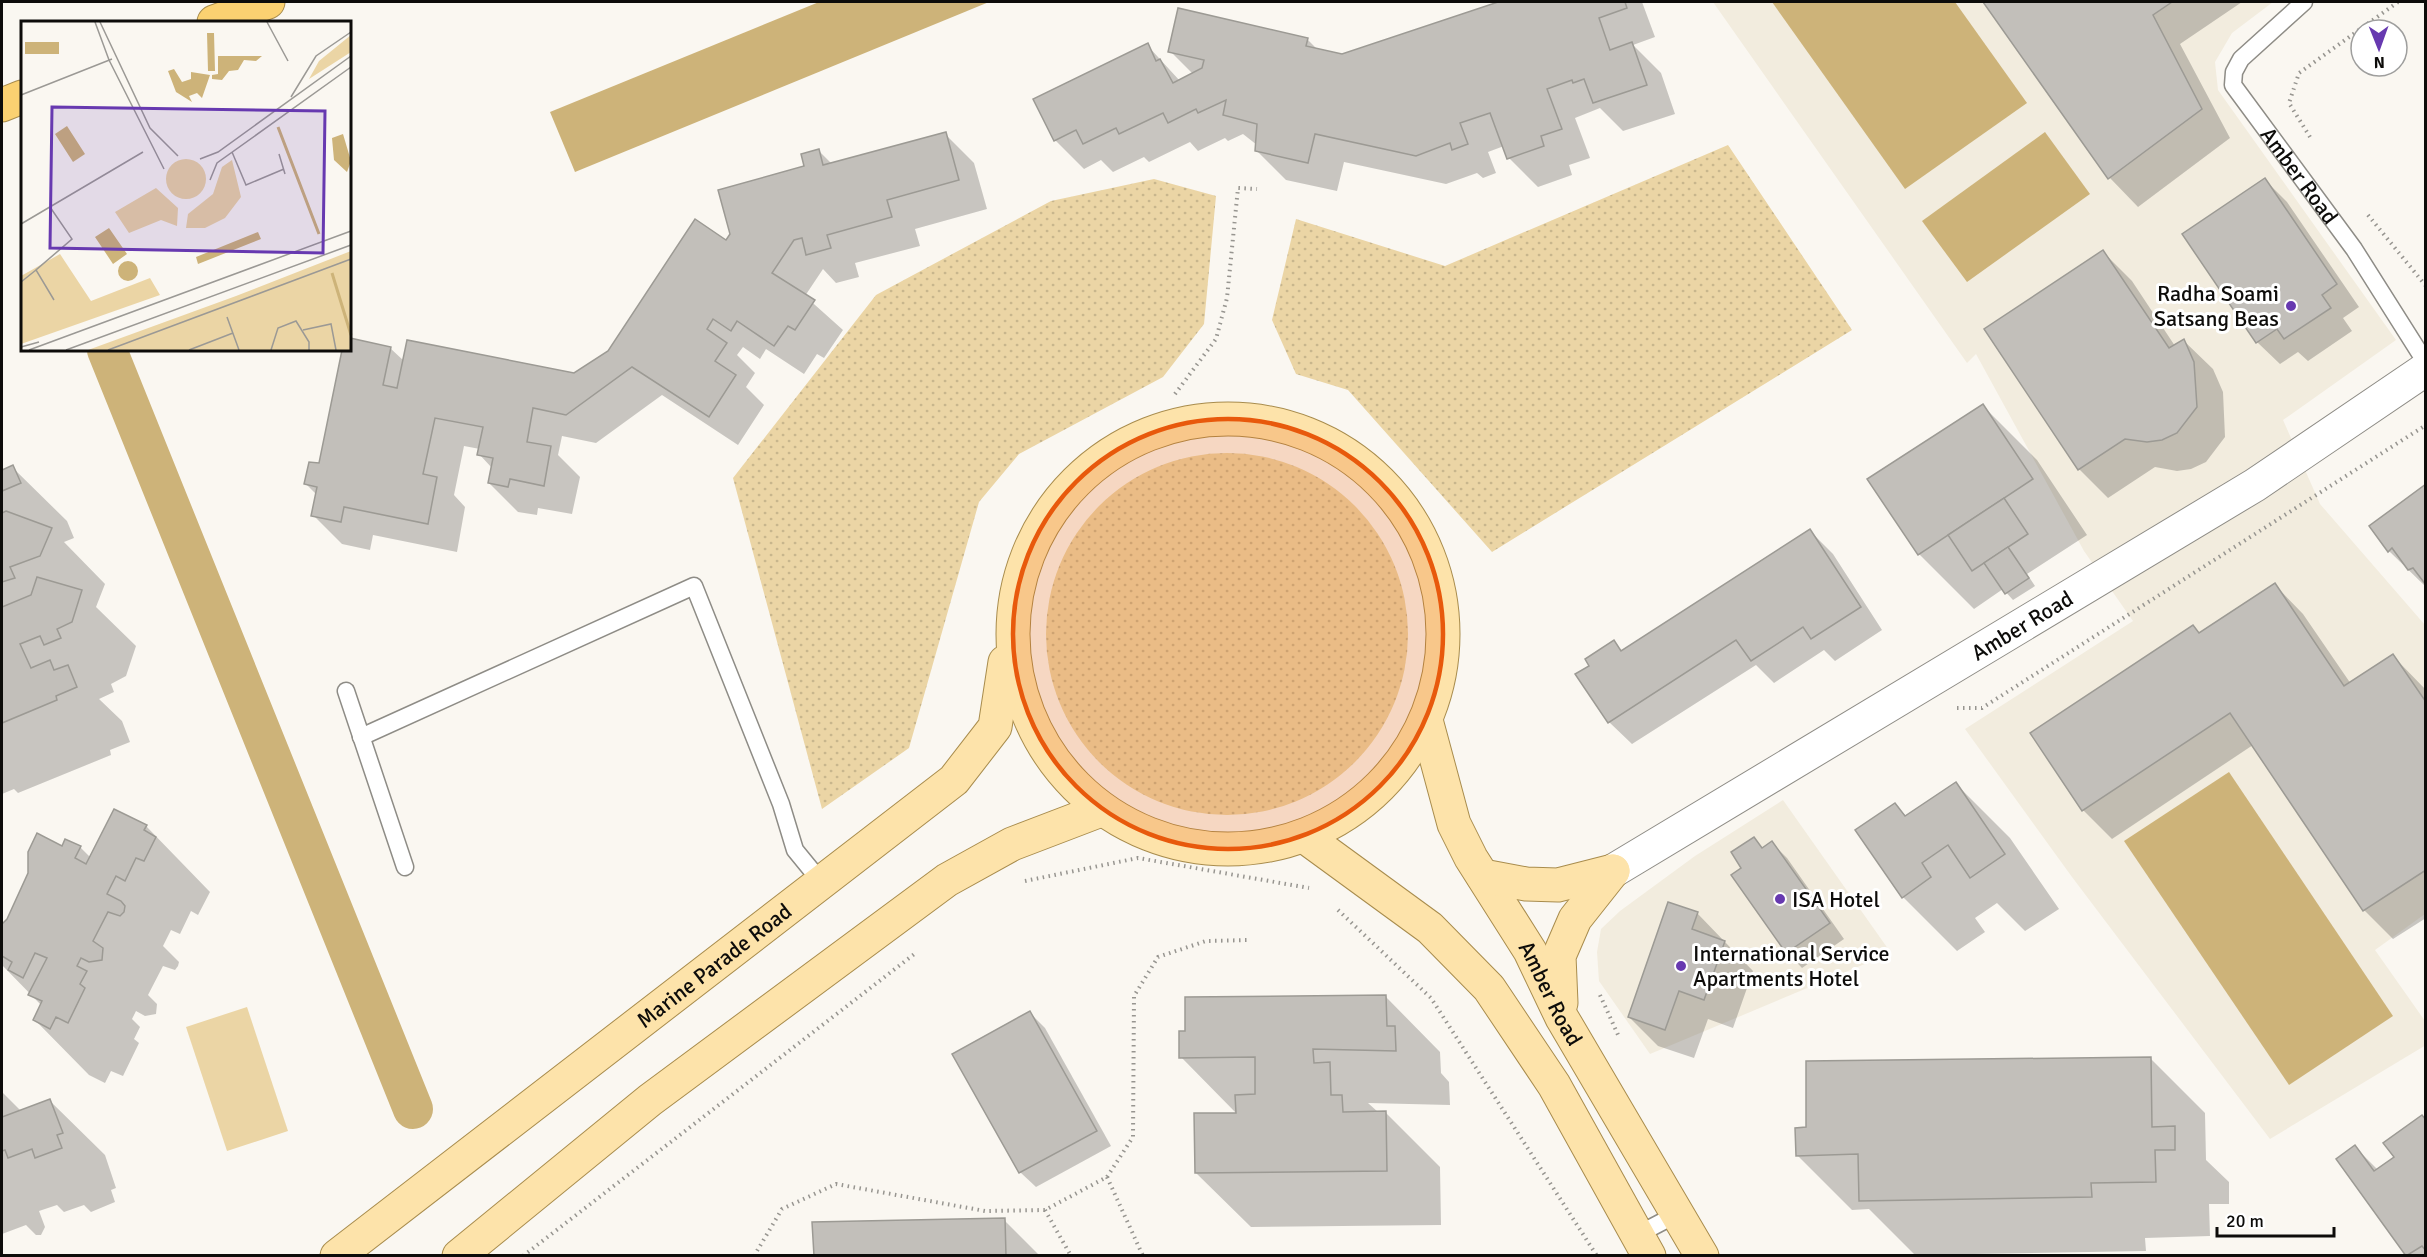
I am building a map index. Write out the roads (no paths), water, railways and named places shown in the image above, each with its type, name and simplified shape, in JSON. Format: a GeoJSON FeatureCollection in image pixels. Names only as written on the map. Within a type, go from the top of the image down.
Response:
{"type":"FeatureCollection","features":[{"type":"Feature","properties":{"kind":"highway"},"geometry":{"type":"LineString","coordinates":[[217,21],[268,2]]}},
{"type":"Feature","properties":{"kind":"highway"},"geometry":{"type":"LineString","coordinates":[[2,105],[21,97]]}},
{"type":"Feature","properties":{"kind":"main road"},"geometry":{"type":"LineString","coordinates":[[1220,418],[1285,426],[1345,452],[1394,495],[1428,550],[1444,613],[1442,668],[1426,720],[1397,769],[1355,808],[1304,836],[1235,849],[1165,840],[1101,810],[1050,759],[1019,695],[1010,624],[1022,561],[1053,504],[1100,459],[1156,429],[1220,418]]}},
{"type":"Feature","properties":{"kind":"main road","name":"Marine Parade Road"},"geometry":{"type":"LineString","coordinates":[[337,1256],[822,883],[860,850],[954,780],[995,726],[1010,624]]}},
{"type":"Feature","properties":{"kind":"main road","name":"Amber Road"},"geometry":{"type":"LineString","coordinates":[[1426,720],[1454,824],[1471,858],[1530,951],[1562,1018],[1679,1213],[1702,1256]]}},
{"type":"Feature","properties":{"kind":"main road"},"geometry":{"type":"LineString","coordinates":[[459,1256],[650,1100],[947,880],[1012,844],[1101,810]]}},
{"type":"Feature","properties":{"kind":"main road","name":"Amber Road"},"geometry":{"type":"LineString","coordinates":[[1304,836],[1430,928],[1489,988],[1554,1084],[1643,1245]]}},
{"type":"Feature","properties":{"kind":"main road"},"geometry":{"type":"LineString","coordinates":[[1483,876],[1526,884],[1558,885],[1613,871]]}},
{"type":"Feature","properties":{"kind":"main road"},"geometry":{"type":"LineString","coordinates":[[1562,1018],[1559,956],[1575,919],[1613,871]]}},
{"type":"Feature","properties":{"kind":"street","name":"Amber Road"},"geometry":{"type":"LineString","coordinates":[[1613,871],[2245,492],[2426,369]]}},
{"type":"Feature","properties":{"kind":"lane","name":"Amber Road"},"geometry":{"type":"LineString","coordinates":[[2304,2],[2241,59],[2234,72],[2233,85],[2354,249],[2426,363]]}},
{"type":"Feature","properties":{"kind":"lane"},"geometry":{"type":"LineString","coordinates":[[361,737],[694,586],[781,804],[795,850],[822,883]]}},
{"type":"Feature","properties":{"kind":"lane"},"geometry":{"type":"LineString","coordinates":[[346,690],[405,867]]}},
{"type":"Feature","properties":{"kind":"lane"},"geometry":{"type":"LineString","coordinates":[[1643,1245],[1679,1213]]}},
{"type":"Feature","properties":{"kind":"waterway"},"geometry":{"type":"LineString","coordinates":[[107,351],[413,1109]]}},
{"type":"Feature","properties":{"kind":"place","name":"Radha Soami Satsang Beas"},"geometry":{"type":"Point","coordinates":[2291,306]}},
{"type":"Feature","properties":{"kind":"place","name":"ISA Hotel"},"geometry":{"type":"Point","coordinates":[1780,899]}},
{"type":"Feature","properties":{"kind":"place","name":"International Service Apartments Hotel"},"geometry":{"type":"Point","coordinates":[1681,966]}}]}
